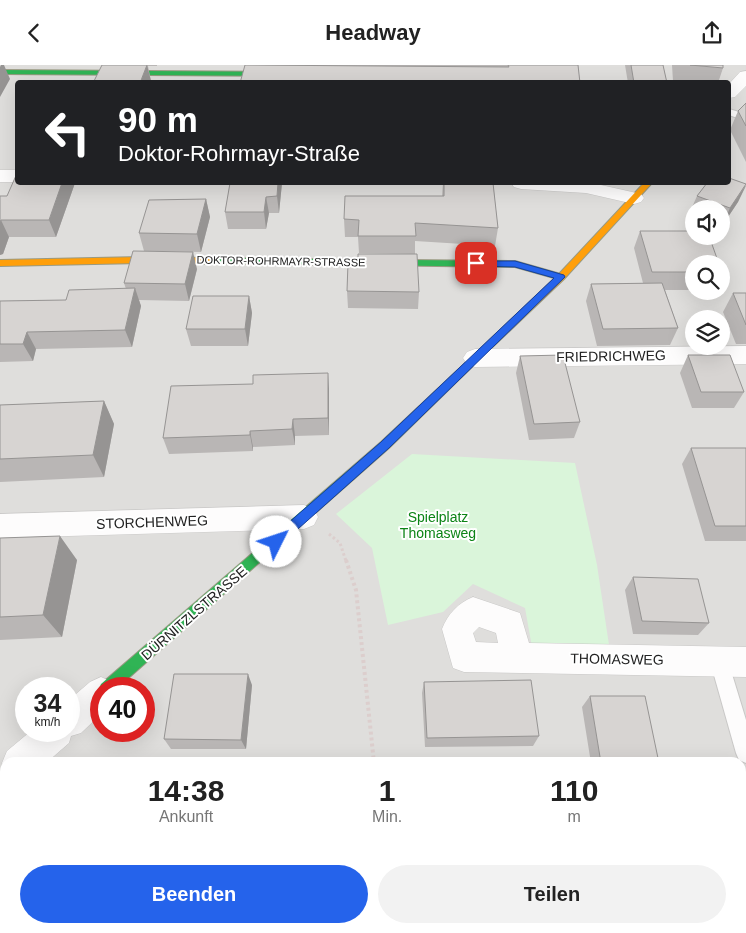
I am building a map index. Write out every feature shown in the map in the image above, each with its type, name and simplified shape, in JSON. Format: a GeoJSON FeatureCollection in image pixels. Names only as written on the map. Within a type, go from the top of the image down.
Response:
{"type":"FeatureCollection","features":[{"type":"Feature","properties":{"kind":"street"},"geometry":{"type":"LineString","coordinates":[[0,72],[291,74]]}},
{"type":"Feature","properties":{"kind":"street"},"geometry":{"type":"LineString","coordinates":[[731,91],[746,76]]}},
{"type":"Feature","properties":{"kind":"street"},"geometry":{"type":"LineString","coordinates":[[0,176],[15,176]]}},
{"type":"Feature","properties":{"kind":"street"},"geometry":{"type":"LineString","coordinates":[[554,185],[586,187],[634,198]]}},
{"type":"Feature","properties":{"kind":"street","name":"DÜRNITZLSTRASSE"},"geometry":{"type":"LineString","coordinates":[[120,677],[385,445],[561,277],[646,185]]}},
{"type":"Feature","properties":{"kind":"street","name":"DOKTOR-ROHRMAYR-STRASSE"},"geometry":{"type":"LineString","coordinates":[[0,263],[141,260],[515,264],[561,277]]}},
{"type":"Feature","properties":{"kind":"street","name":"FRIEDRICHWEG"},"geometry":{"type":"LineString","coordinates":[[475,358],[746,355]]}},
{"type":"Feature","properties":{"kind":"street","name":"STORCHENWEG"},"geometry":{"type":"LineString","coordinates":[[0,526],[304,517]]}},
{"type":"Feature","properties":{"kind":"street","name":"THOMASWEG"},"geometry":{"type":"LineString","coordinates":[[516,657],[732,662]]}},
{"type":"Feature","properties":{"kind":"street"},"geometry":{"type":"LineString","coordinates":[[80,711],[90,703]]}},
{"type":"Feature","properties":{"kind":"street"},"geometry":{"type":"LineString","coordinates":[[25,757],[44,742]]}},
{"type":"Feature","properties":{"kind":"lane"},"geometry":{"type":"LineString","coordinates":[[731,112],[746,118]]}},
{"type":"Feature","properties":{"kind":"lane","name":"THOMASWEG"},"geometry":{"type":"LineString","coordinates":[[732,662],[746,753]]}},
{"type":"Feature","properties":{"kind":"path"},"geometry":{"type":"LineString","coordinates":[[304,517],[340,543],[356,590],[373,757]]}},
{"type":"Feature","properties":{"kind":"shaded area"},"geometry":{"type":"Polygon","coordinates":[[[0,65],[746,65],[746,757],[0,757],[0,65]]]}},
{"type":"Feature","properties":{"kind":"green space","name":"Spielplatz Thomasweg"},"geometry":{"type":"Polygon","coordinates":[[[412,454],[575,463],[597,565],[609,645],[532,647],[525,608],[473,584],[443,612],[388,625],[372,548],[336,514],[412,454]]]}},
{"type":"Feature","properties":{"kind":"building"},"geometry":{"type":"Polygon","coordinates":[[[102,65],[147,65],[141,80],[94,80],[102,65]]]}},
{"type":"Feature","properties":{"kind":"building"},"geometry":{"type":"Polygon","coordinates":[[[245,65],[509,67],[508,65],[578,65],[580,80],[241,80],[245,65]]]}},
{"type":"Feature","properties":{"kind":"building"},"geometry":{"type":"Polygon","coordinates":[[[631,65],[663,65],[666,80],[634,80],[631,65]]]}},
{"type":"Feature","properties":{"kind":"building"},"geometry":{"type":"Polygon","coordinates":[[[690,65],[723,65],[723,68],[690,65]]]}},
{"type":"Feature","properties":{"kind":"building"},"geometry":{"type":"Polygon","coordinates":[[[746,103],[746,126],[738,111],[746,103]]]}},
{"type":"Feature","properties":{"kind":"building"},"geometry":{"type":"Polygon","coordinates":[[[15,178],[15,185],[61,185],[49,220],[1,220],[0,222],[0,196],[7,196],[15,178]]]}},
{"type":"Feature","properties":{"kind":"building"},"geometry":{"type":"Polygon","coordinates":[[[731,179],[746,184],[730,208],[730,200],[708,200],[697,196],[705,185],[731,185],[731,179]]]}},
{"type":"Feature","properties":{"kind":"building"},"geometry":{"type":"Polygon","coordinates":[[[230,185],[278,185],[277,196],[266,197],[264,212],[225,212],[230,185]]]}},
{"type":"Feature","properties":{"kind":"building"},"geometry":{"type":"Polygon","coordinates":[[[444,185],[493,185],[498,228],[415,223],[416,236],[358,236],[359,220],[344,219],[345,196],[444,196],[444,185]]]}},
{"type":"Feature","properties":{"kind":"building"},"geometry":{"type":"Polygon","coordinates":[[[206,199],[197,234],[139,233],[149,200],[206,199]]]}},
{"type":"Feature","properties":{"kind":"building"},"geometry":{"type":"Polygon","coordinates":[[[640,231],[685,231],[685,245],[712,245],[716,255],[685,255],[685,272],[652,272],[640,231]]]}},
{"type":"Feature","properties":{"kind":"building"},"geometry":{"type":"Polygon","coordinates":[[[133,251],[193,252],[185,284],[124,283],[133,251]]]}},
{"type":"Feature","properties":{"kind":"building"},"geometry":{"type":"Polygon","coordinates":[[[358,254],[417,254],[419,292],[347,291],[348,263],[358,263],[358,254]]]}},
{"type":"Feature","properties":{"kind":"building"},"geometry":{"type":"Polygon","coordinates":[[[662,283],[678,328],[603,329],[591,284],[662,283]]]}},
{"type":"Feature","properties":{"kind":"building"},"geometry":{"type":"Polygon","coordinates":[[[135,288],[125,330],[27,332],[23,344],[0,344],[0,301],[66,300],[69,290],[135,288]]]}},
{"type":"Feature","properties":{"kind":"building"},"geometry":{"type":"Polygon","coordinates":[[[733,293],[746,293],[746,325],[733,293]]]}},
{"type":"Feature","properties":{"kind":"building"},"geometry":{"type":"Polygon","coordinates":[[[193,296],[249,296],[245,329],[186,329],[193,296]]]}},
{"type":"Feature","properties":{"kind":"building"},"geometry":{"type":"Polygon","coordinates":[[[563,355],[580,422],[534,424],[520,356],[563,355]]]}},
{"type":"Feature","properties":{"kind":"building"},"geometry":{"type":"Polygon","coordinates":[[[688,355],[730,355],[744,392],[701,392],[688,355]]]}},
{"type":"Feature","properties":{"kind":"building"},"geometry":{"type":"Polygon","coordinates":[[[328,373],[328,418],[293,419],[292,429],[250,431],[250,435],[163,438],[171,386],[253,384],[253,375],[328,373]]]}},
{"type":"Feature","properties":{"kind":"building"},"geometry":{"type":"Polygon","coordinates":[[[104,401],[93,455],[0,459],[0,405],[104,401]]]}},
{"type":"Feature","properties":{"kind":"building"},"geometry":{"type":"Polygon","coordinates":[[[691,448],[746,448],[746,526],[715,526],[691,448]]]}},
{"type":"Feature","properties":{"kind":"building"},"geometry":{"type":"Polygon","coordinates":[[[60,536],[43,615],[0,617],[0,538],[60,536]]]}},
{"type":"Feature","properties":{"kind":"building"},"geometry":{"type":"Polygon","coordinates":[[[633,577],[698,579],[709,623],[642,621],[633,577]]]}},
{"type":"Feature","properties":{"kind":"building"},"geometry":{"type":"Polygon","coordinates":[[[174,674],[248,674],[241,740],[164,739],[174,674]]]}},
{"type":"Feature","properties":{"kind":"building"},"geometry":{"type":"Polygon","coordinates":[[[531,680],[539,736],[427,738],[424,682],[531,680]]]}},
{"type":"Feature","properties":{"kind":"building"},"geometry":{"type":"Polygon","coordinates":[[[590,696],[645,696],[658,757],[600,757],[590,696]]]}},
{"type":"Feature","properties":{"kind":"traffic: fast"},"geometry":{"type":"LineString","coordinates":[[0,72],[280,74]]}},
{"type":"Feature","properties":{"kind":"traffic: fast"},"geometry":{"type":"LineString","coordinates":[[214,261],[515,264],[561,277]]}},
{"type":"Feature","properties":{"kind":"traffic: fast"},"geometry":{"type":"LineString","coordinates":[[120,677],[385,445],[479,355]]}},
{"type":"Feature","properties":{"kind":"traffic: slow"},"geometry":{"type":"LineString","coordinates":[[479,355],[561,277],[646,185]]}},
{"type":"Feature","properties":{"kind":"traffic: slow"},"geometry":{"type":"LineString","coordinates":[[0,263],[141,260],[214,261]]}},
{"type":"Feature","properties":{"kind":"route"},"geometry":{"type":"LineString","coordinates":[[276,542],[385,445],[561,277],[515,264],[476,263]]}}]}
